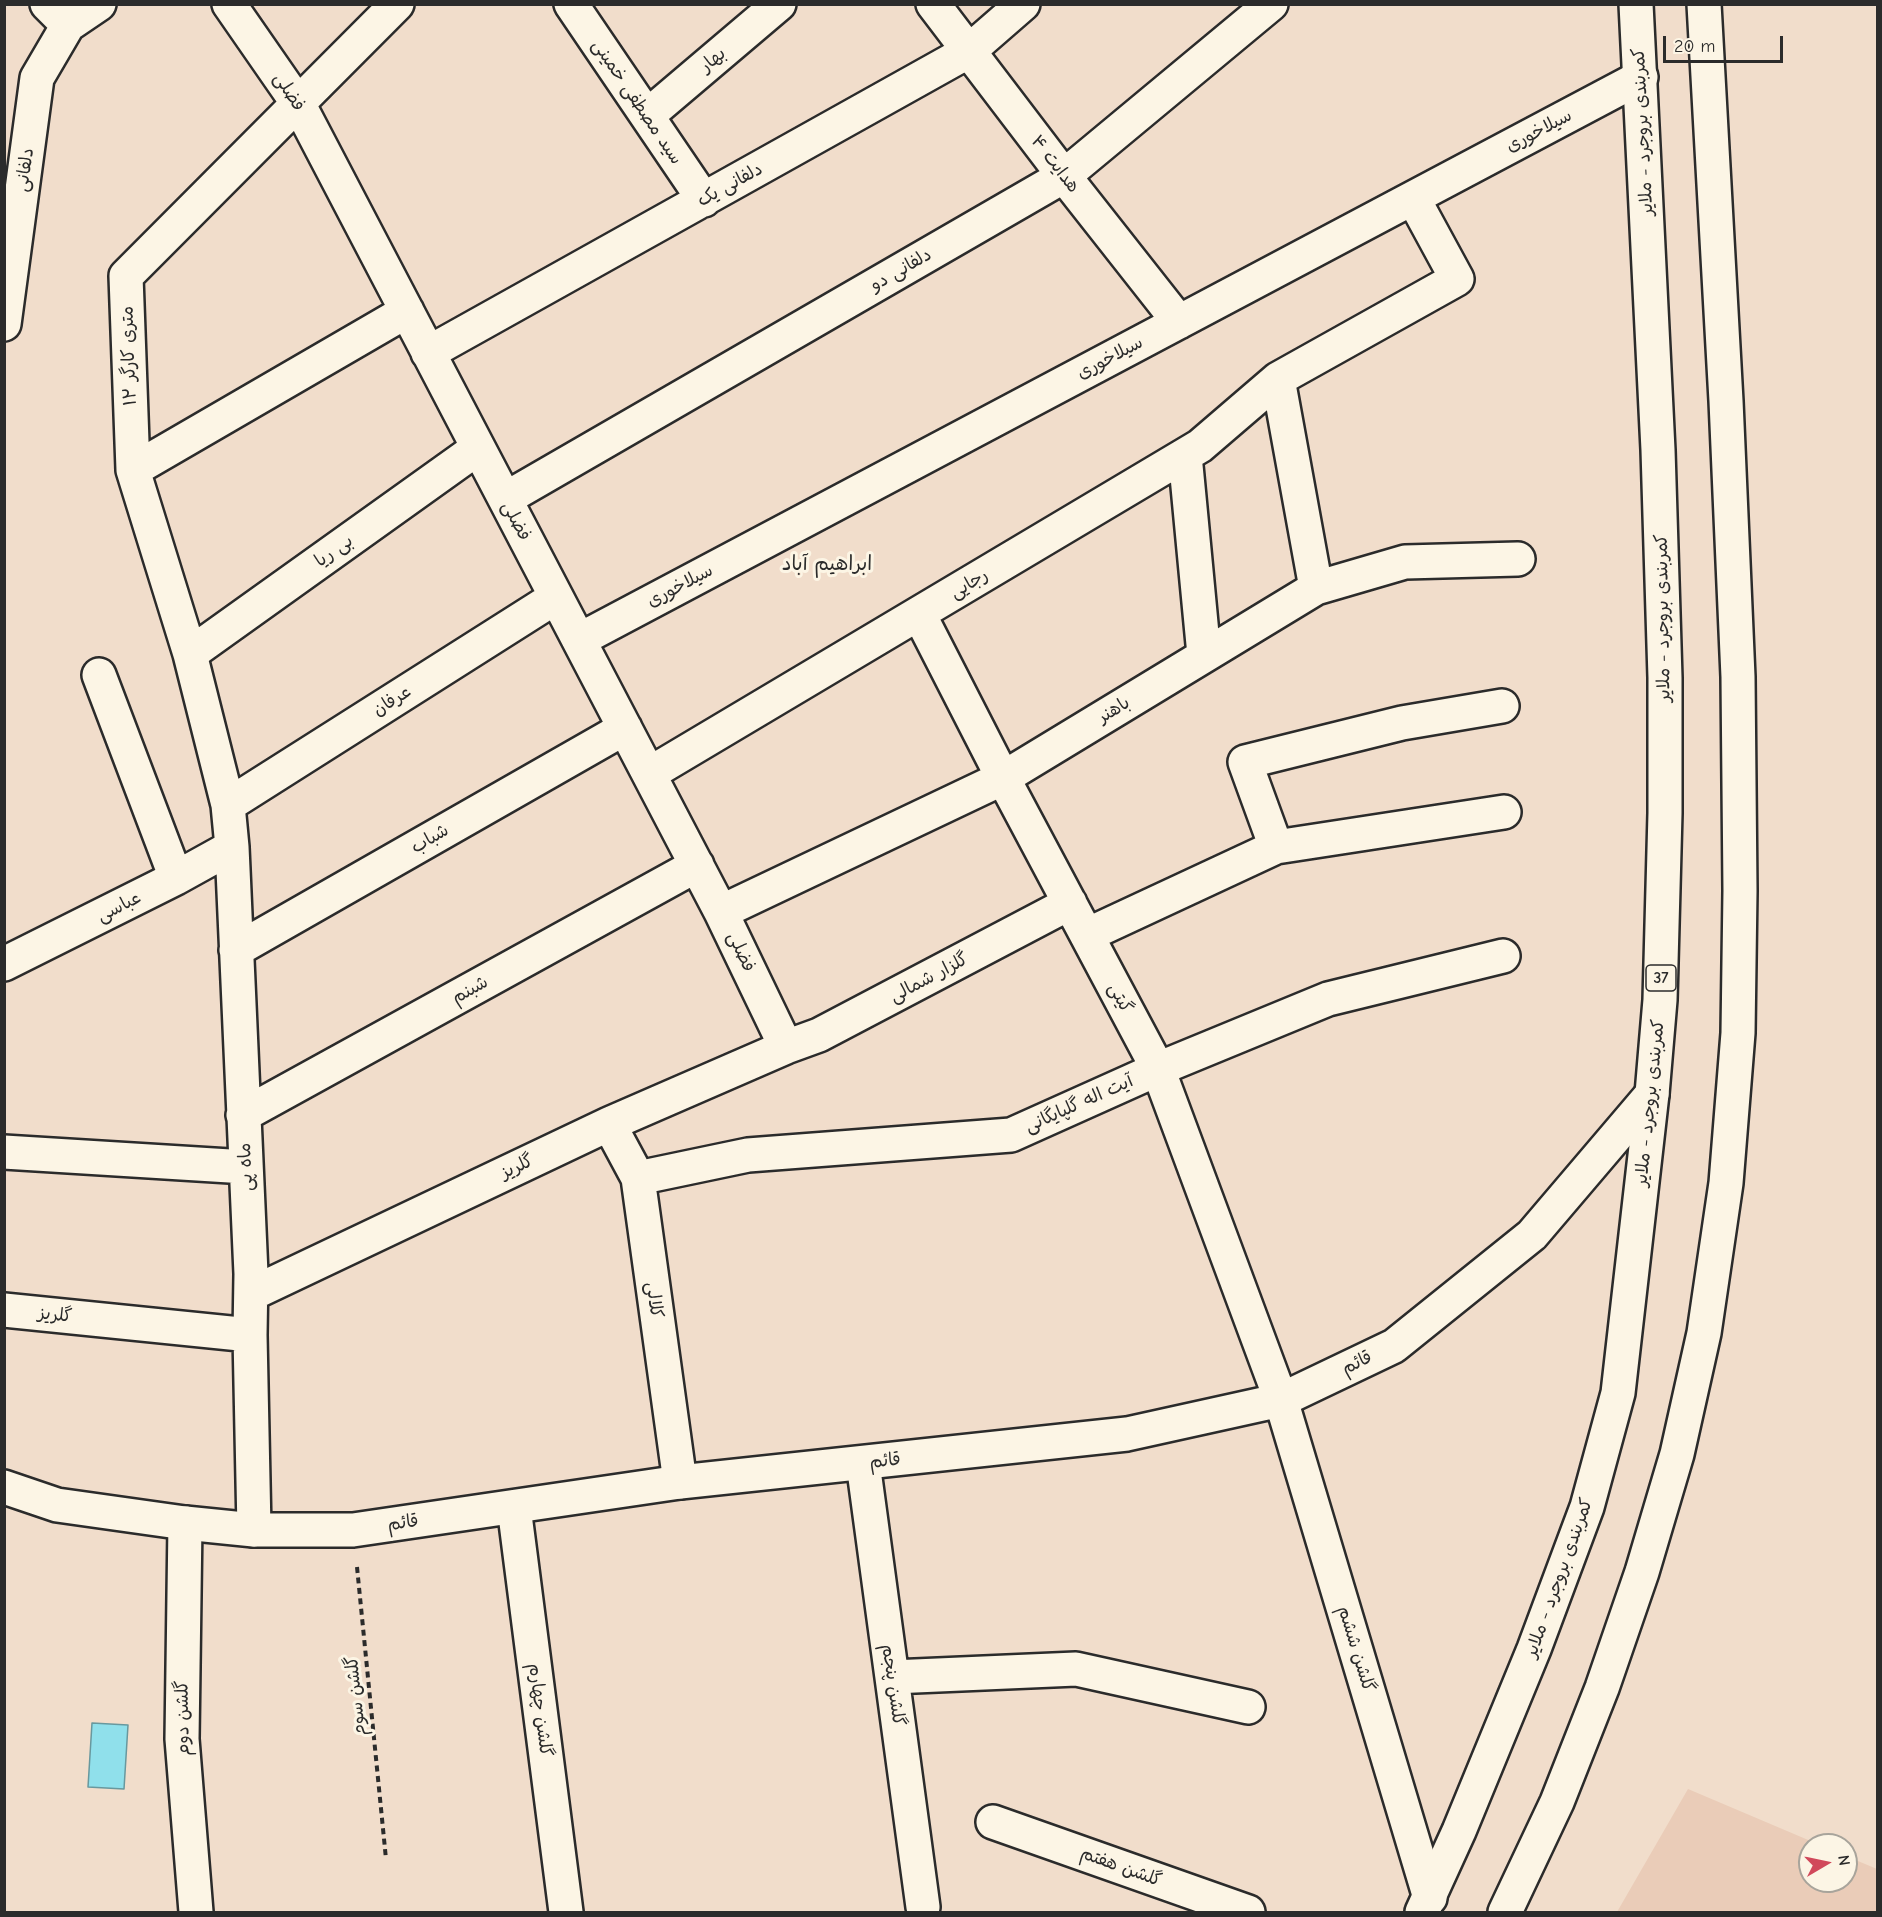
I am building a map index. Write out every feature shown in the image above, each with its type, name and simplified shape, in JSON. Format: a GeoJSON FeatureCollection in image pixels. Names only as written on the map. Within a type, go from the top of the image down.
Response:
{"type":"FeatureCollection","features":[{"type":"Feature","properties":{"kind":"main road"},"geometry":{"type":"LineString","coordinates":[[57,15],[99,4]]}},
{"type":"Feature","properties":{"kind":"main road","name":"فضلی"},"geometry":{"type":"LineString","coordinates":[[229,4],[298,105],[697,865],[786,1047]]}},
{"type":"Feature","properties":{"kind":"main road","name":"۱۲ متری کارگر"},"geometry":{"type":"LineString","coordinates":[[228,805],[190,654],[133,470],[126,276],[397,4]]}},
{"type":"Feature","properties":{"kind":"main road","name":"سید مصطفی خمینی"},"geometry":{"type":"LineString","coordinates":[[571,4],[704,200]]}},
{"type":"Feature","properties":{"kind":"main road","name":"بهار"},"geometry":{"type":"LineString","coordinates":[[647,116],[779,4]]}},
{"type":"Feature","properties":{"kind":"main road","name":"هدایت ۴"},"geometry":{"type":"LineString","coordinates":[[933,4],[1179,322]]}},
{"type":"Feature","properties":{"kind":"main road","name":"دلفانی یک"},"geometry":{"type":"LineString","coordinates":[[428,353],[969,51],[1023,4]]}},
{"type":"Feature","properties":{"kind":"main road","name":"دلفانی دو"},"geometry":{"type":"LineString","coordinates":[[505,499],[1064,176],[1271,4]]}},
{"type":"Feature","properties":{"kind":"main road","name":"کمربندی بروجرد - ملایر"},"geometry":{"type":"LineString","coordinates":[[1426,1905],[1534,1649],[1587,1507],[1618,1393],[1653,1094],[1660,1000],[1665,813],[1665,678],[1658,450],[1636,4]]}},
{"type":"Feature","properties":{"kind":"main road"},"geometry":{"type":"LineString","coordinates":[[1505,1912],[1557,1802],[1602,1688],[1642,1572],[1677,1454],[1704,1332],[1726,1183],[1738,1034],[1740,891],[1738,677],[1704,4]]}},
{"type":"Feature","properties":{"kind":"main road","name":"دلفانی"},"geometry":{"type":"LineString","coordinates":[[4,324],[37,78],[57,15]]}},
{"type":"Feature","properties":{"kind":"main road","name":"سیلاخوری"},"geometry":{"type":"LineString","coordinates":[[579,640],[1641,77]]}},
{"type":"Feature","properties":{"kind":"main road","name":"رجایی"},"geometry":{"type":"LineString","coordinates":[[649,774],[1200,446],[1278,379],[1457,279],[1413,198]]}},
{"type":"Feature","properties":{"kind":"main road"},"geometry":{"type":"LineString","coordinates":[[133,470],[406,311]]}},
{"type":"Feature","properties":{"kind":"main road"},"geometry":{"type":"LineString","coordinates":[[1278,379],[1316,588]]}},
{"type":"Feature","properties":{"kind":"main road","name":"بی ریا"},"geometry":{"type":"LineString","coordinates":[[190,654],[478,448]]}},
{"type":"Feature","properties":{"kind":"main road"},"geometry":{"type":"LineString","coordinates":[[1185,455],[1204,655]]}},
{"type":"Feature","properties":{"kind":"main road","name":"باهنر"},"geometry":{"type":"LineString","coordinates":[[721,912],[1003,778],[1316,588],[1405,562],[1518,558]]}},
{"type":"Feature","properties":{"kind":"main road","name":"عرفان"},"geometry":{"type":"LineString","coordinates":[[228,805],[556,597]]}},
{"type":"Feature","properties":{"kind":"main road","name":"گیتی"},"geometry":{"type":"LineString","coordinates":[[918,614],[1158,1069],[1281,1400]]}},
{"type":"Feature","properties":{"kind":"main road"},"geometry":{"type":"LineString","coordinates":[[99,675],[176,878]]}},
{"type":"Feature","properties":{"kind":"main road"},"geometry":{"type":"LineString","coordinates":[[1276,847],[1245,762],[1402,723],[1502,706]]}},
{"type":"Feature","properties":{"kind":"main road","name":"شباب"},"geometry":{"type":"LineString","coordinates":[[236,950],[625,728]]}},
{"type":"Feature","properties":{"kind":"main road","name":"ماه پی"},"geometry":{"type":"LineString","coordinates":[[228,805],[232,847],[251,1294],[254,1530]]}},
{"type":"Feature","properties":{"kind":"main road"},"geometry":{"type":"LineString","coordinates":[[1087,936],[1276,847],[1504,812]]}},
{"type":"Feature","properties":{"kind":"main road","name":"عباسی"},"geometry":{"type":"LineString","coordinates":[[4,964],[176,878],[232,847]]}},
{"type":"Feature","properties":{"kind":"main road","name":"شبنم"},"geometry":{"type":"LineString","coordinates":[[243,1115],[697,865]]}},
{"type":"Feature","properties":{"kind":"main road","name":"گلزار شمالی"},"geometry":{"type":"LineString","coordinates":[[786,1047],[819,1035],[1070,903]]}},
{"type":"Feature","properties":{"kind":"main road","name":"آیت اله گلپایگانی"},"geometry":{"type":"LineString","coordinates":[[638,1178],[748,1155],[1011,1135],[1158,1069],[1328,999],[1503,956]]}},
{"type":"Feature","properties":{"kind":"main road","name":"گلریز"},"geometry":{"type":"LineString","coordinates":[[251,1294],[609,1124],[786,1047]]}},
{"type":"Feature","properties":{"kind":"main road","name":"قائم"},"geometry":{"type":"LineString","coordinates":[[4,1486],[57,1505],[185,1523],[254,1530],[353,1530],[680,1482],[1126,1434],[1281,1400],[1394,1346],[1532,1235],[1653,1094]]}},
{"type":"Feature","properties":{"kind":"main road","name":"کلالی"},"geometry":{"type":"LineString","coordinates":[[609,1124],[638,1178],[680,1482]]}},
{"type":"Feature","properties":{"kind":"main road"},"geometry":{"type":"LineString","coordinates":[[4,1152],[246,1167]]}},
{"type":"Feature","properties":{"kind":"main road","name":"گلریز"},"geometry":{"type":"LineString","coordinates":[[4,1310],[250,1335]]}},
{"type":"Feature","properties":{"kind":"main road","name":"گلشن ششم"},"geometry":{"type":"LineString","coordinates":[[1281,1400],[1426,1905]]}},
{"type":"Feature","properties":{"kind":"main road","name":"گلشن پنجم"},"geometry":{"type":"LineString","coordinates":[[863,1463],[923,1907]]}},
{"type":"Feature","properties":{"kind":"main road","name":"گلشن چهارم"},"geometry":{"type":"LineString","coordinates":[[514,1508],[566,1912]]}},
{"type":"Feature","properties":{"kind":"main road","name":"گلشن دوم"},"geometry":{"type":"LineString","coordinates":[[185,1523],[182,1739],[196,1912]]}},
{"type":"Feature","properties":{"kind":"main road"},"geometry":{"type":"LineString","coordinates":[[892,1677],[1076,1669],[1248,1707]]}},
{"type":"Feature","properties":{"kind":"main road","name":"گلشن هفتم"},"geometry":{"type":"LineString","coordinates":[[993,1822],[1248,1912]]}},
{"type":"Feature","properties":{"kind":"path","name":"گلشن سوم"},"geometry":{"type":"LineString","coordinates":[[353,1530],[386,1859]]}},
{"type":"Feature","properties":{"kind":"shaded area"},"geometry":{"type":"Polygon","coordinates":[[[1688,1789],[1798,1836],[1798,1893],[1858,1893],[1858,1861],[1877,1869],[1877,1912],[1617,1912],[1688,1789]]]}},
{"type":"Feature","properties":{"kind":"water"},"geometry":{"type":"Polygon","coordinates":[[[92,1723],[128,1725],[124,1789],[88,1787],[92,1723]]]}},
{"type":"Feature","properties":{"kind":"district","name":"ابراهیم آباد"},"geometry":{"type":"Point","coordinates":[827,564]}}]}
